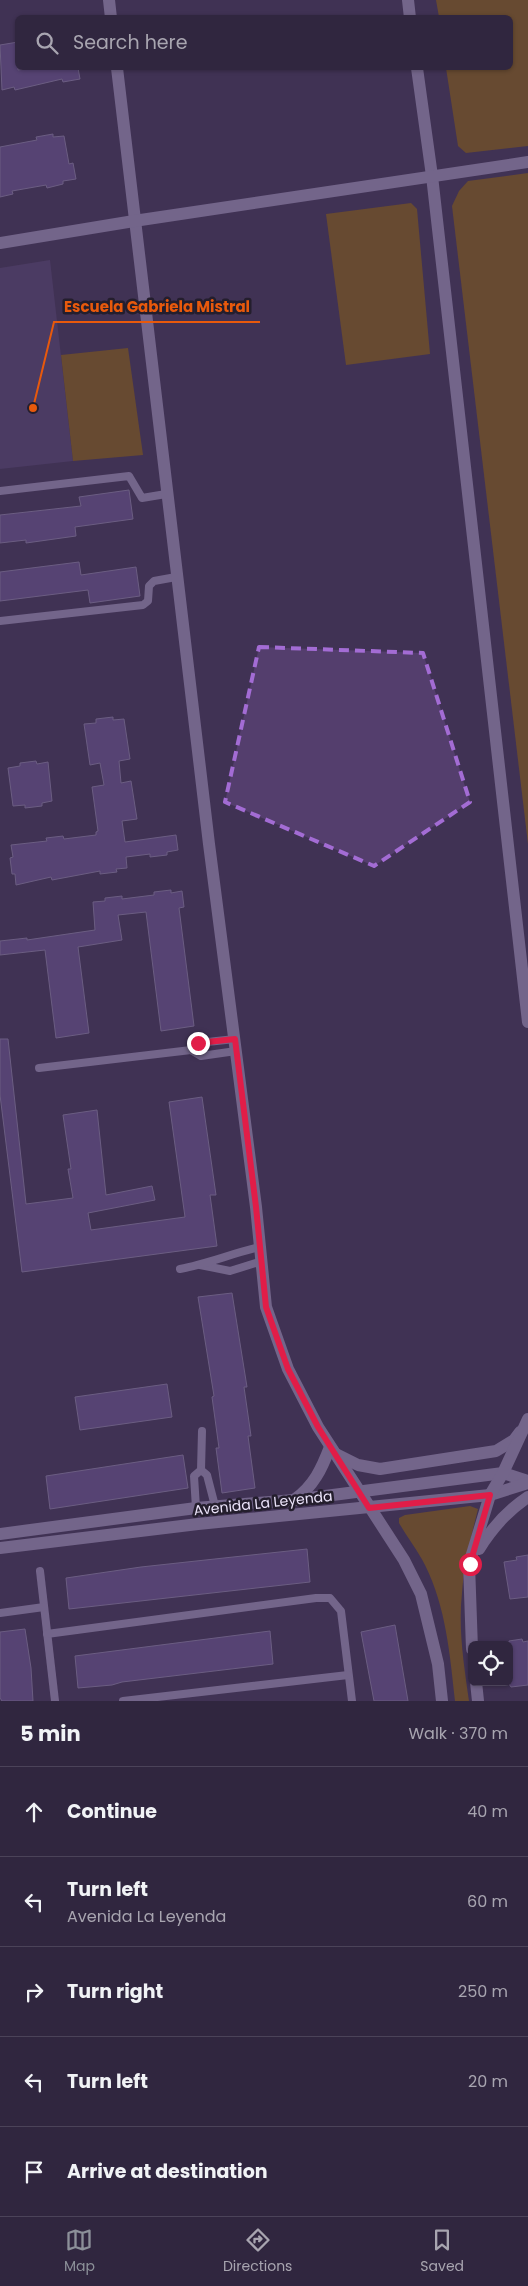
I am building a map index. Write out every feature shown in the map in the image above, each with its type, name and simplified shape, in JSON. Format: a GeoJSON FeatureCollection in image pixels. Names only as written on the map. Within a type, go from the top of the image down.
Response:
{"type":"FeatureCollection","features":[{"type":"Feature","properties":{"kind":"street"},"geometry":{"type":"LineString","coordinates":[[109,0],[111,15]]}},
{"type":"Feature","properties":{"kind":"street"},"geometry":{"type":"LineString","coordinates":[[408,0],[410,15]]}},
{"type":"Feature","properties":{"kind":"street"},"geometry":{"type":"LineString","coordinates":[[117,70],[166,494],[262,1261],[266,1307],[288,1369],[332,1450],[404,1560],[421,1594],[438,1664],[442,1701]]}},
{"type":"Feature","properties":{"kind":"street"},"geometry":{"type":"LineString","coordinates":[[417,70],[432,176],[524,952],[528,1022]]}},
{"type":"Feature","properties":{"kind":"street"},"geometry":{"type":"LineString","coordinates":[[0,243],[528,162]]}},
{"type":"Feature","properties":{"kind":"street"},"geometry":{"type":"LineString","coordinates":[[332,1450],[358,1466],[380,1469],[496,1451],[514,1440],[528,1420]]}},
{"type":"Feature","properties":{"kind":"street"},"geometry":{"type":"LineString","coordinates":[[472,1641],[470,1564],[490,1495],[503,1473],[528,1420]]}},
{"type":"Feature","properties":{"kind":"street"},"geometry":{"type":"LineString","coordinates":[[294,1500],[302,1495],[317,1477],[332,1450]]}},
{"type":"Feature","properties":{"kind":"street","name":"Avenida La Leyenda"},"geometry":{"type":"LineString","coordinates":[[0,1534],[196,1508],[294,1500],[503,1473],[528,1482]]}},
{"type":"Feature","properties":{"kind":"street","name":"Avenida La Leyenda"},"geometry":{"type":"LineString","coordinates":[[0,1548],[198,1524],[490,1495],[528,1482]]}},
{"type":"Feature","properties":{"kind":"street"},"geometry":{"type":"LineString","coordinates":[[470,1564],[487,1535],[509,1510],[528,1497]]}},
{"type":"Feature","properties":{"kind":"street"},"geometry":{"type":"LineString","coordinates":[[476,1686],[478,1701]]}},
{"type":"Feature","properties":{"kind":"lane"},"geometry":{"type":"LineString","coordinates":[[0,491],[129,476],[142,498],[166,494]]}},
{"type":"Feature","properties":{"kind":"lane"},"geometry":{"type":"LineString","coordinates":[[0,621],[143,605],[148,601],[149,586],[154,580],[176,577]]}},
{"type":"Feature","properties":{"kind":"lane"},"geometry":{"type":"LineString","coordinates":[[191,1050],[198,1043],[235,1045]]}},
{"type":"Feature","properties":{"kind":"lane"},"geometry":{"type":"LineString","coordinates":[[39,1068],[191,1050],[201,1056],[235,1045]]}},
{"type":"Feature","properties":{"kind":"lane"},"geometry":{"type":"LineString","coordinates":[[180,1270],[260,1247]]}},
{"type":"Feature","properties":{"kind":"lane"},"geometry":{"type":"LineString","coordinates":[[200,1265],[230,1271],[262,1261]]}},
{"type":"Feature","properties":{"kind":"lane"},"geometry":{"type":"LineString","coordinates":[[202,1431],[201,1470],[207,1476],[215,1506]]}},
{"type":"Feature","properties":{"kind":"lane"},"geometry":{"type":"LineString","coordinates":[[196,1508],[194,1476],[201,1470]]}},
{"type":"Feature","properties":{"kind":"lane"},"geometry":{"type":"LineString","coordinates":[[40,1572],[55,1701]]}},
{"type":"Feature","properties":{"kind":"lane"},"geometry":{"type":"LineString","coordinates":[[47,1634],[330,1598],[341,1611],[352,1701]]}},
{"type":"Feature","properties":{"kind":"lane"},"geometry":{"type":"LineString","coordinates":[[0,1612],[44,1607]]}},
{"type":"Feature","properties":{"kind":"lane"},"geometry":{"type":"LineString","coordinates":[[123,1701],[348,1675]]}},
{"type":"Feature","properties":{"kind":"highlighted area"},"geometry":{"type":"Polygon","coordinates":[[[259,647],[423,653],[470,802],[374,866],[225,802],[259,647]]]}},
{"type":"Feature","properties":{"kind":"shaded area"},"geometry":{"type":"Polygon","coordinates":[[[436,0],[528,0],[528,146],[466,153],[458,146],[446,70],[513,70],[513,15],[439,15],[436,0]]]}},
{"type":"Feature","properties":{"kind":"shaded area"},"geometry":{"type":"Polygon","coordinates":[[[528,173],[528,844],[452,206],[459,191],[468,181],[528,173]]]}},
{"type":"Feature","properties":{"kind":"shaded area"},"geometry":{"type":"Polygon","coordinates":[[[411,203],[417,209],[430,354],[346,365],[326,214],[411,203]]]}},
{"type":"Feature","properties":{"kind":"shaded area"},"geometry":{"type":"Polygon","coordinates":[[[50,260],[73,461],[0,469],[0,268],[50,260]]]}},
{"type":"Feature","properties":{"kind":"shaded area"},"geometry":{"type":"Polygon","coordinates":[[[128,348],[143,455],[73,461],[61,355],[128,348]]]}},
{"type":"Feature","properties":{"kind":"shaded area"},"geometry":{"type":"Polygon","coordinates":[[[470,1506],[478,1509],[464,1572],[461,1606],[462,1647],[469,1701],[455,1701],[446,1632],[438,1598],[425,1565],[399,1523],[399,1518],[405,1515],[470,1506]]]}},
{"type":"Feature","properties":{"kind":"building"},"geometry":{"type":"Polygon","coordinates":[[[15,42],[15,70],[78,70],[80,79],[63,82],[62,79],[15,90],[14,87],[2,90],[0,45],[15,42]]]}},
{"type":"Feature","properties":{"kind":"building"},"geometry":{"type":"Polygon","coordinates":[[[53,134],[53,137],[64,136],[69,164],[73,163],[76,179],[63,181],[63,184],[47,188],[46,185],[12,191],[13,194],[0,197],[0,147],[37,140],[36,137],[53,134]]]}},
{"type":"Feature","properties":{"kind":"building"},"geometry":{"type":"Polygon","coordinates":[[[129,490],[133,519],[75,527],[76,536],[26,543],[26,540],[0,543],[0,515],[81,506],[79,497],[129,490]]]}},
{"type":"Feature","properties":{"kind":"building"},"geometry":{"type":"Polygon","coordinates":[[[79,562],[81,575],[136,567],[140,596],[90,603],[88,590],[0,601],[0,572],[79,562]]]}},
{"type":"Feature","properties":{"kind":"building"},"geometry":{"type":"Polygon","coordinates":[[[113,717],[113,720],[124,719],[130,759],[119,761],[121,783],[131,781],[137,819],[122,821],[125,842],[176,835],[178,850],[167,852],[167,855],[150,857],[150,854],[126,857],[127,868],[116,869],[117,872],[100,874],[100,871],[52,880],[51,877],[16,885],[15,874],[12,874],[10,858],[13,857],[11,845],[47,841],[46,838],[63,836],[64,839],[96,835],[98,831],[92,787],[104,785],[100,763],[90,765],[84,724],[96,723],[96,719],[113,717]]]}},
{"type":"Feature","properties":{"kind":"building"},"geometry":{"type":"Polygon","coordinates":[[[36,761],[37,764],[48,762],[52,801],[42,803],[42,806],[25,808],[25,805],[13,806],[8,768],[20,766],[20,763],[36,761]]]}},
{"type":"Feature","properties":{"kind":"building"},"geometry":{"type":"Polygon","coordinates":[[[171,890],[171,893],[182,891],[184,907],[179,908],[194,1026],[161,1031],[146,912],[118,915],[122,940],[78,947],[89,1033],[56,1038],[45,950],[0,955],[0,941],[27,938],[27,940],[95,930],[93,902],[122,896],[122,899],[154,895],[154,892],[171,890]]]}},
{"type":"Feature","properties":{"kind":"building"},"geometry":{"type":"Polygon","coordinates":[[[0,1039],[8,1039],[26,1204],[73,1198],[63,1115],[97,1110],[106,1195],[152,1186],[155,1200],[88,1213],[91,1230],[185,1217],[169,1102],[202,1097],[216,1195],[210,1195],[217,1246],[22,1272],[0,1095],[0,1039]]]}},
{"type":"Feature","properties":{"kind":"building"},"geometry":{"type":"Polygon","coordinates":[[[232,1293],[247,1387],[244,1387],[251,1436],[248,1436],[255,1488],[222,1493],[216,1448],[219,1448],[212,1397],[214,1396],[198,1297],[232,1293]]]}},
{"type":"Feature","properties":{"kind":"building"},"geometry":{"type":"Polygon","coordinates":[[[167,1384],[172,1417],[80,1430],[75,1397],[167,1384]]]}},
{"type":"Feature","properties":{"kind":"building"},"geometry":{"type":"Polygon","coordinates":[[[183,1455],[188,1488],[50,1509],[46,1476],[183,1455]]]}},
{"type":"Feature","properties":{"kind":"building"},"geometry":{"type":"Polygon","coordinates":[[[307,1549],[310,1582],[69,1609],[66,1578],[141,1567],[307,1549]]]}},
{"type":"Feature","properties":{"kind":"building"},"geometry":{"type":"Polygon","coordinates":[[[528,1555],[528,1597],[510,1599],[504,1562],[517,1560],[516,1557],[528,1555]]]}},
{"type":"Feature","properties":{"kind":"building"},"geometry":{"type":"Polygon","coordinates":[[[395,1625],[408,1701],[374,1701],[361,1632],[395,1625]]]}},
{"type":"Feature","properties":{"kind":"building"},"geometry":{"type":"Polygon","coordinates":[[[25,1629],[31,1668],[33,1701],[2,1701],[0,1698],[0,1632],[25,1629]]]}},
{"type":"Feature","properties":{"kind":"building"},"geometry":{"type":"Polygon","coordinates":[[[270,1631],[273,1664],[78,1688],[75,1656],[270,1631]]]}},
{"type":"Feature","properties":{"kind":"building"},"geometry":{"type":"Polygon","coordinates":[[[522,1639],[523,1642],[528,1641],[528,1685],[511,1687],[510,1686],[513,1686],[513,1641],[509,1641],[522,1639]]]}},
{"type":"Feature","properties":{"kind":"place","name":"Escuela Gabriela Mistral"},"geometry":{"type":"Point","coordinates":[33,408]}},
{"type":"Feature","properties":{"kind":"route"},"geometry":{"type":"LineString","coordinates":[[198,1043],[235,1039],[256,1207],[266,1307],[288,1369],[318,1427],[369,1508],[490,1495],[470,1564]]}}]}
